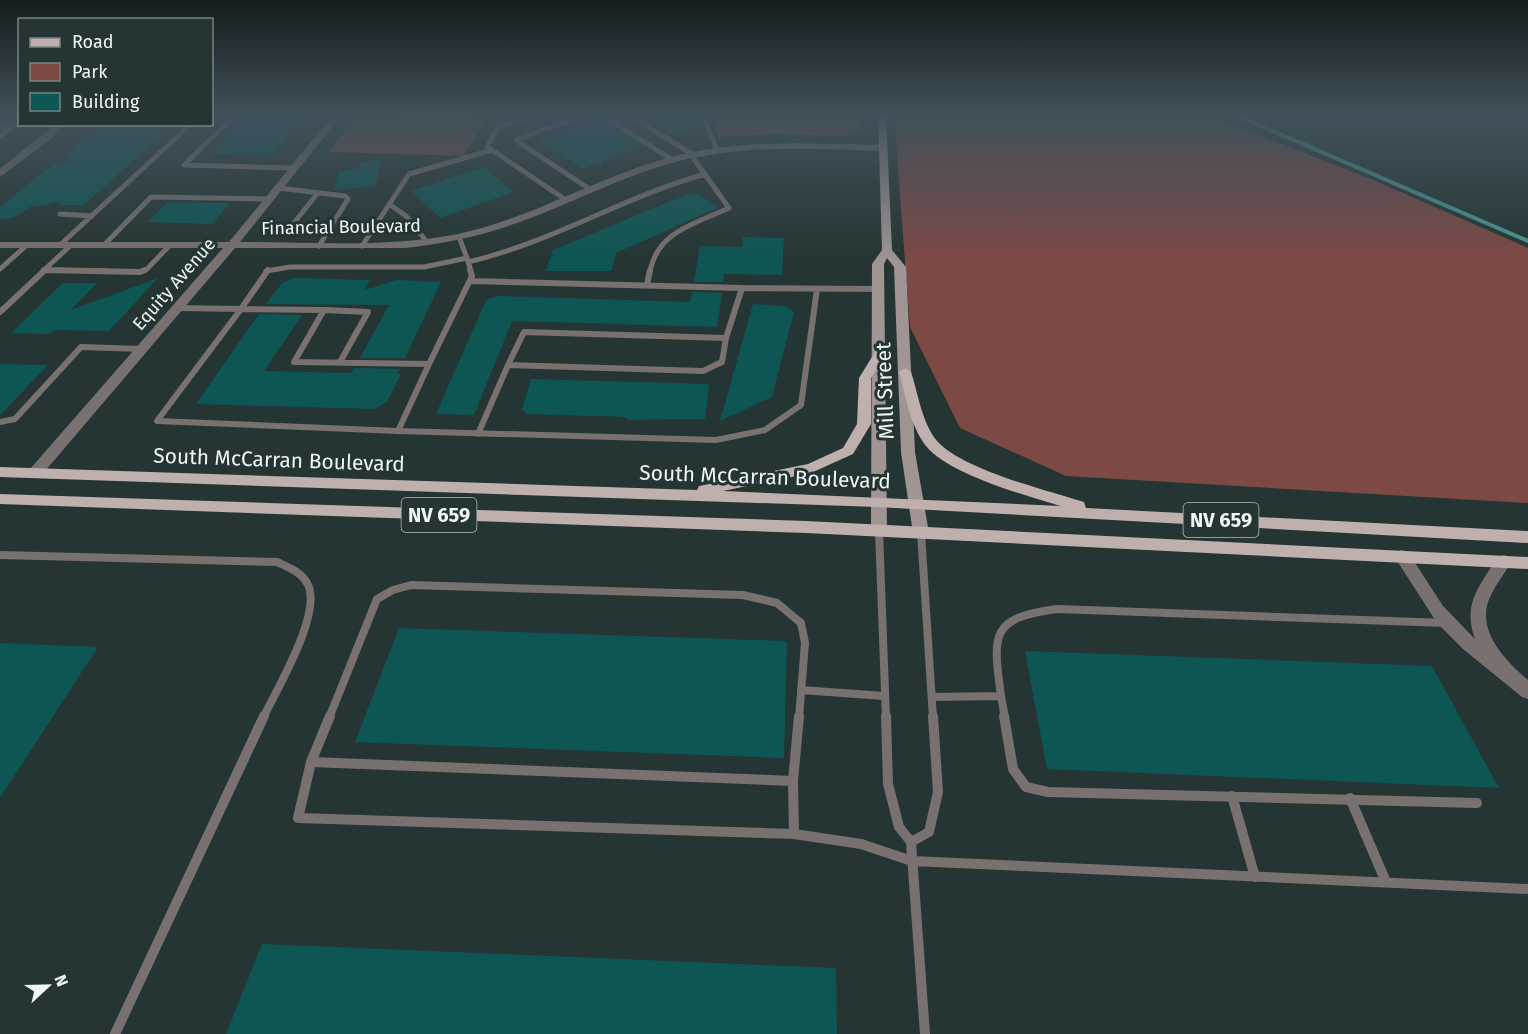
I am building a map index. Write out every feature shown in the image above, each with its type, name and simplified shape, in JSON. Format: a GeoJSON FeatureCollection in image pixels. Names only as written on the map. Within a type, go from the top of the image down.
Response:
{"type":"FeatureCollection","features":[{"type":"Feature","properties":{"kind":"main road","name":"Mill Street"},"geometry":{"type":"LineString","coordinates":[[879,531],[877,502],[880,289],[878,264],[887,250],[884,164]]}},
{"type":"Feature","properties":{"kind":"main road","name":"Mill Street"},"geometry":{"type":"LineString","coordinates":[[887,250],[900,267],[908,452],[921,533]]}},
{"type":"Feature","properties":{"kind":"main road"},"geometry":{"type":"LineString","coordinates":[[674,495],[811,468],[848,451],[859,436],[864,424],[865,378],[879,355]]}},
{"type":"Feature","properties":{"kind":"main road"},"geometry":{"type":"LineString","coordinates":[[904,372],[924,432],[939,452],[953,460],[1028,490],[1111,515]]}},
{"type":"Feature","properties":{"kind":"main road","name":"South McCarran Boulevard"},"geometry":{"type":"LineString","coordinates":[[0,472],[877,502],[1528,537]]}},
{"type":"Feature","properties":{"kind":"main road"},"geometry":{"type":"LineString","coordinates":[[0,479],[22,479],[35,473]]}},
{"type":"Feature","properties":{"kind":"main road","name":"NV 659"},"geometry":{"type":"LineString","coordinates":[[0,499],[879,531],[1528,563]]}},
{"type":"Feature","properties":{"kind":"street"},"geometry":{"type":"LineString","coordinates":[[0,174],[13,164]]}},
{"type":"Feature","properties":{"kind":"street","name":"Equity Avenue"},"geometry":{"type":"LineString","coordinates":[[35,473],[178,308],[297,164]]}},
{"type":"Feature","properties":{"kind":"street","name":"Financial Boulevard"},"geometry":{"type":"LineString","coordinates":[[0,245],[362,246],[427,242],[459,237],[512,221],[659,164]]}},
{"type":"Feature","properties":{"kind":"street"},"geometry":{"type":"LineString","coordinates":[[1402,556],[1448,623],[1484,657],[1523,686]]}},
{"type":"Feature","properties":{"kind":"street"},"geometry":{"type":"LineString","coordinates":[[1504,561],[1481,599],[1478,618],[1485,642],[1504,669],[1523,686]]}},
{"type":"Feature","properties":{"kind":"lane"},"geometry":{"type":"LineString","coordinates":[[0,312],[45,270],[92,216],[148,164]]}},
{"type":"Feature","properties":{"kind":"lane"},"geometry":{"type":"LineString","coordinates":[[185,164],[294,168]]}},
{"type":"Feature","properties":{"kind":"lane"},"geometry":{"type":"LineString","coordinates":[[362,246],[409,174],[443,164]]}},
{"type":"Feature","properties":{"kind":"lane"},"geometry":{"type":"LineString","coordinates":[[513,164],[566,200]]}},
{"type":"Feature","properties":{"kind":"lane"},"geometry":{"type":"LineString","coordinates":[[552,164],[591,190]]}},
{"type":"Feature","properties":{"kind":"lane"},"geometry":{"type":"LineString","coordinates":[[647,285],[653,256],[666,238],[729,208],[698,164]]}},
{"type":"Feature","properties":{"kind":"lane"},"geometry":{"type":"LineString","coordinates":[[705,174],[678,180],[549,238],[498,256],[424,267],[290,267],[267,270],[241,309],[157,421],[478,434],[716,440],[765,430],[801,405],[817,289]]}},
{"type":"Feature","properties":{"kind":"lane"},"geometry":{"type":"LineString","coordinates":[[278,188],[345,196],[348,199],[319,246]]}},
{"type":"Feature","properties":{"kind":"lane"},"geometry":{"type":"LineString","coordinates":[[293,224],[317,194]]}},
{"type":"Feature","properties":{"kind":"lane"},"geometry":{"type":"LineString","coordinates":[[104,245],[151,197],[269,199]]}},
{"type":"Feature","properties":{"kind":"lane"},"geometry":{"type":"LineString","coordinates":[[389,204],[406,216],[427,242]]}},
{"type":"Feature","properties":{"kind":"lane"},"geometry":{"type":"LineString","coordinates":[[60,214],[92,216]]}},
{"type":"Feature","properties":{"kind":"lane"},"geometry":{"type":"LineString","coordinates":[[398,431],[472,276],[459,237]]}},
{"type":"Feature","properties":{"kind":"lane"},"geometry":{"type":"LineString","coordinates":[[0,269],[27,245]]}},
{"type":"Feature","properties":{"kind":"lane"},"geometry":{"type":"LineString","coordinates":[[45,270],[140,272],[147,269],[170,245]]}},
{"type":"Feature","properties":{"kind":"lane"},"geometry":{"type":"LineString","coordinates":[[470,281],[880,289]]}},
{"type":"Feature","properties":{"kind":"lane"},"geometry":{"type":"LineString","coordinates":[[508,366],[703,371],[722,362],[726,338],[742,288]]}},
{"type":"Feature","properties":{"kind":"lane"},"geometry":{"type":"LineString","coordinates":[[178,308],[368,312],[340,362]]}},
{"type":"Feature","properties":{"kind":"lane"},"geometry":{"type":"LineString","coordinates":[[324,310],[294,362],[429,364]]}},
{"type":"Feature","properties":{"kind":"lane"},"geometry":{"type":"LineString","coordinates":[[478,434],[524,332],[726,338]]}},
{"type":"Feature","properties":{"kind":"lane"},"geometry":{"type":"LineString","coordinates":[[0,422],[15,419],[81,347],[142,349]]}},
{"type":"Feature","properties":{"kind":"lane"},"geometry":{"type":"LineString","coordinates":[[879,531],[888,783],[899,827],[911,842],[925,1034]]}},
{"type":"Feature","properties":{"kind":"lane"},"geometry":{"type":"LineString","coordinates":[[911,842],[929,832],[938,792],[921,533]]}},
{"type":"Feature","properties":{"kind":"lane"},"geometry":{"type":"LineString","coordinates":[[0,555],[277,562],[299,572],[310,589],[312,609],[309,620],[115,1034]]}},
{"type":"Feature","properties":{"kind":"lane"},"geometry":{"type":"LineString","coordinates":[[794,834],[793,781],[805,643],[801,624],[777,603],[743,595],[411,585],[393,590],[377,599],[311,762],[298,819],[794,834],[861,844],[912,861],[1528,889]]}},
{"type":"Feature","properties":{"kind":"lane"},"geometry":{"type":"LineString","coordinates":[[1448,623],[1057,609],[1034,611],[1017,616],[997,635],[995,648],[1013,769],[1026,787],[1048,792],[1477,803]]}},
{"type":"Feature","properties":{"kind":"lane"},"geometry":{"type":"LineString","coordinates":[[801,690],[884,696]]}},
{"type":"Feature","properties":{"kind":"lane"},"geometry":{"type":"LineString","coordinates":[[932,697],[1001,696]]}},
{"type":"Feature","properties":{"kind":"lane"},"geometry":{"type":"LineString","coordinates":[[311,762],[793,781]]}},
{"type":"Feature","properties":{"kind":"lane"},"geometry":{"type":"LineString","coordinates":[[1232,796],[1255,876]]}},
{"type":"Feature","properties":{"kind":"lane"},"geometry":{"type":"LineString","coordinates":[[1350,798],[1386,882]]}},
{"type":"Feature","properties":{"kind":"green space"},"geometry":{"type":"Polygon","coordinates":[[[898,164],[1333,164],[1528,248],[1528,503],[1066,476],[960,428],[910,327],[898,164]]]}},
{"type":"Feature","properties":{"kind":"building"},"geometry":{"type":"Polygon","coordinates":[[[129,164],[84,205],[60,205],[59,201],[43,206],[32,206],[13,218],[0,219],[0,207],[52,165],[129,164]]]}},
{"type":"Feature","properties":{"kind":"building"},"geometry":{"type":"Polygon","coordinates":[[[359,164],[380,164],[376,186],[334,190],[339,171],[358,169],[359,164]]]}},
{"type":"Feature","properties":{"kind":"building"},"geometry":{"type":"Polygon","coordinates":[[[576,164],[594,164],[583,169],[576,164]]]}},
{"type":"Feature","properties":{"kind":"building"},"geometry":{"type":"Polygon","coordinates":[[[484,167],[514,192],[440,218],[411,191],[484,167]]]}},
{"type":"Feature","properties":{"kind":"building"},"geometry":{"type":"Polygon","coordinates":[[[687,194],[698,194],[719,207],[616,253],[611,271],[546,271],[553,250],[687,194]]]}},
{"type":"Feature","properties":{"kind":"building"},"geometry":{"type":"Polygon","coordinates":[[[168,202],[230,203],[212,224],[148,222],[168,202]]]}},
{"type":"Feature","properties":{"kind":"building"},"geometry":{"type":"Polygon","coordinates":[[[743,237],[784,238],[782,275],[724,274],[723,282],[694,282],[700,246],[742,247],[743,237]]]}},
{"type":"Feature","properties":{"kind":"building"},"geometry":{"type":"Polygon","coordinates":[[[158,278],[109,331],[54,330],[50,334],[11,333],[63,283],[97,283],[71,310],[158,278]]]}},
{"type":"Feature","properties":{"kind":"building"},"geometry":{"type":"Polygon","coordinates":[[[293,278],[370,280],[365,290],[396,280],[441,282],[405,358],[360,358],[389,305],[266,304],[282,283],[293,278]]]}},
{"type":"Feature","properties":{"kind":"building"},"geometry":{"type":"Polygon","coordinates":[[[692,292],[722,293],[717,327],[512,321],[474,415],[436,414],[486,300],[497,296],[690,302],[692,292]]]}},
{"type":"Feature","properties":{"kind":"building"},"geometry":{"type":"Polygon","coordinates":[[[753,304],[786,306],[794,312],[772,397],[720,421],[753,304]]]}},
{"type":"Feature","properties":{"kind":"building"},"geometry":{"type":"Polygon","coordinates":[[[259,314],[302,315],[264,371],[351,373],[354,368],[400,369],[397,374],[401,374],[387,402],[374,409],[196,404],[259,314]]]}},
{"type":"Feature","properties":{"kind":"building"},"geometry":{"type":"Polygon","coordinates":[[[0,364],[48,365],[0,415],[0,364]]]}},
{"type":"Feature","properties":{"kind":"building"},"geometry":{"type":"Polygon","coordinates":[[[531,379],[709,384],[705,419],[627,420],[627,417],[527,414],[522,409],[531,379]]]}},
{"type":"Feature","properties":{"kind":"building"},"geometry":{"type":"Polygon","coordinates":[[[399,628],[787,641],[784,758],[355,742],[399,628]]]}},
{"type":"Feature","properties":{"kind":"building"},"geometry":{"type":"Polygon","coordinates":[[[0,643],[98,647],[0,798],[0,643]]]}},
{"type":"Feature","properties":{"kind":"building"},"geometry":{"type":"Polygon","coordinates":[[[1025,651],[1432,666],[1499,788],[1047,769],[1025,651]]]}},
{"type":"Feature","properties":{"kind":"building"},"geometry":{"type":"Polygon","coordinates":[[[262,944],[836,968],[837,1034],[226,1034],[262,944]]]}},
{"type":"Feature","properties":{"kind":"waterway"},"geometry":{"type":"LineString","coordinates":[[1350,164],[1528,241]]}}]}
